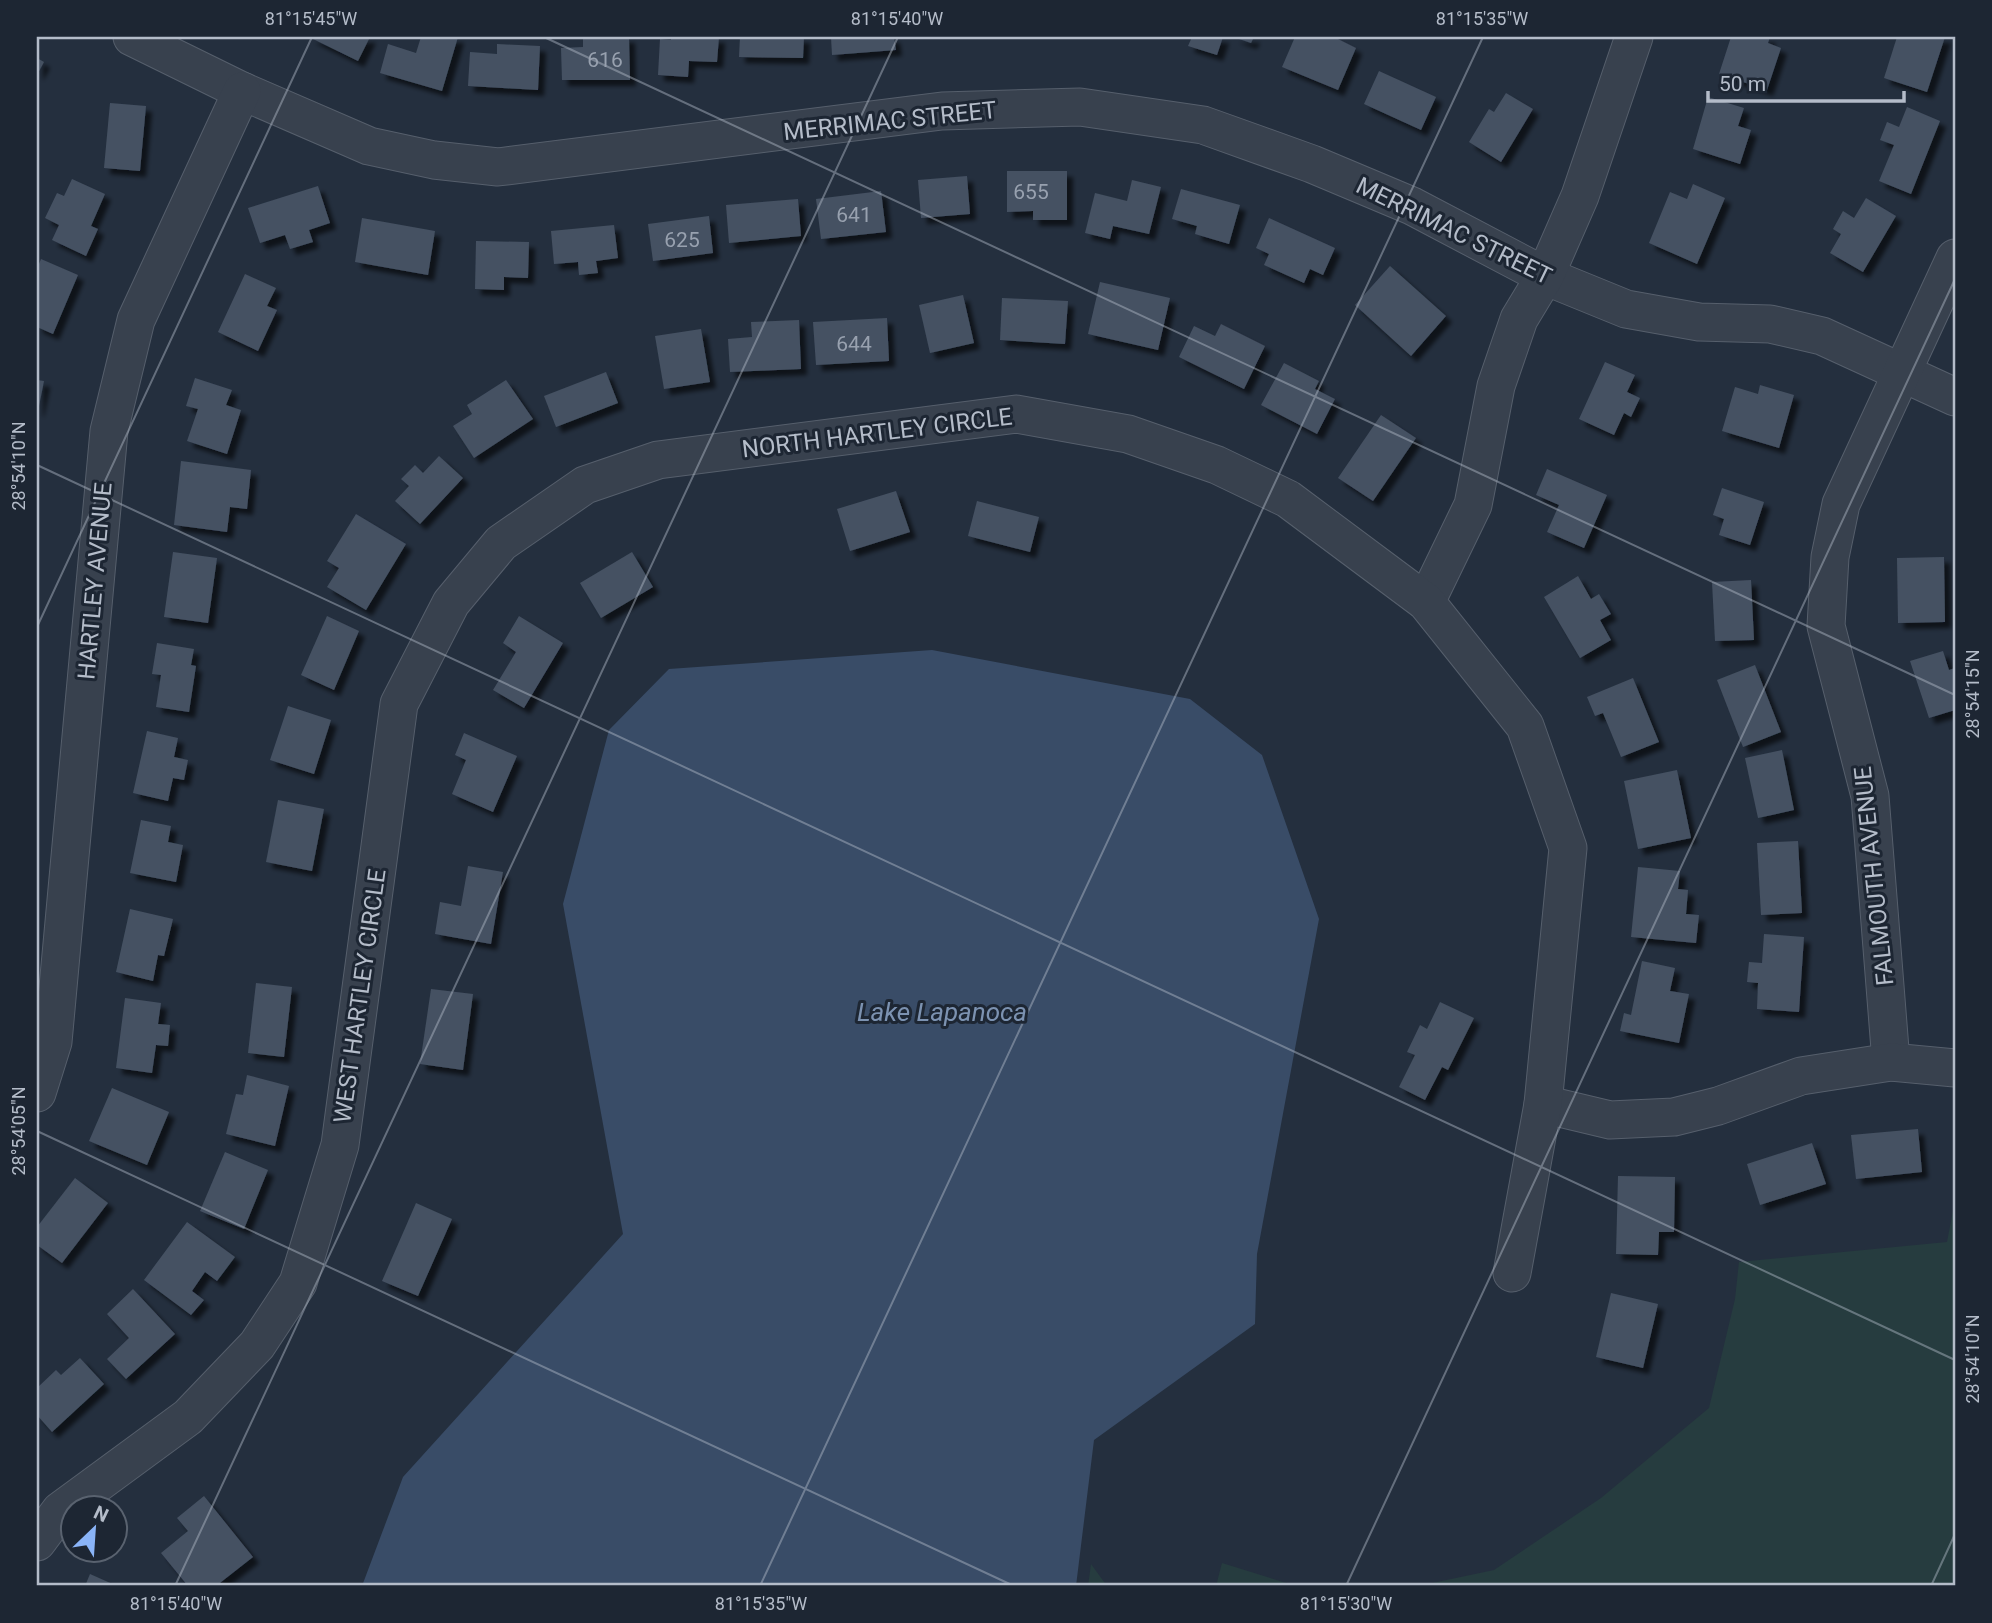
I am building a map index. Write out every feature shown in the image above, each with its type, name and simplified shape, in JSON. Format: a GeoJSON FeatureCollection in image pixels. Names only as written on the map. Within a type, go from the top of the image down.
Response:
{"type":"FeatureCollection","features":[{"type":"Feature","properties":{"kind":"street","name":"MERRIMAC STREET"},"geometry":{"type":"LineString","coordinates":[[132,37],[242,91],[369,146],[434,160],[498,167],[942,111],[1080,107],[1203,125],[1312,163],[1412,206],[1545,276],[1626,309],[1699,322],[1770,324],[1822,336],[1955,397]]}},
{"type":"Feature","properties":{"kind":"street"},"geometry":{"type":"LineString","coordinates":[[1426,602],[1473,505],[1496,386],[1519,320],[1545,276],[1580,196],[1634,37]]}},
{"type":"Feature","properties":{"kind":"street","name":"HARTLEY AVENUE"},"geometry":{"type":"LineString","coordinates":[[37,1093],[53,1042],[109,431],[136,320],[242,91]]}},
{"type":"Feature","properties":{"kind":"street","name":"FALMOUTH AVENUE"},"geometry":{"type":"LineString","coordinates":[[1891,1062],[1870,796],[1826,626],[1830,557],[1841,504],[1955,258]]}},
{"type":"Feature","properties":{"kind":"street","name":"NORTH HARTLEY CIRCLE"},"geometry":{"type":"LineString","coordinates":[[657,460],[1016,414],[1128,434],[1217,465],[1288,499],[1426,602],[1525,726],[1568,848],[1543,1104],[1512,1273]]}},
{"type":"Feature","properties":{"kind":"street","name":"WEST HARTLEY CIRCLE"},"geometry":{"type":"LineString","coordinates":[[37,1542],[60,1511],[188,1417],[257,1345],[298,1283],[340,1145],[399,704],[451,603],[501,543],[586,485],[657,460]]}},
{"type":"Feature","properties":{"kind":"street"},"geometry":{"type":"LineString","coordinates":[[1543,1104],[1610,1120],[1674,1117],[1718,1106],[1801,1076],[1891,1062],[1955,1068]]}},
{"type":"Feature","properties":{"kind":"green space"},"geometry":{"type":"Polygon","coordinates":[[[1955,1200],[1955,1586],[1418,1586],[1494,1570],[1601,1498],[1709,1408],[1735,1299],[1739,1262],[1947,1242],[1955,1200]]]}},
{"type":"Feature","properties":{"kind":"green space"},"geometry":{"type":"Polygon","coordinates":[[[1222,1563],[1296,1586],[1216,1586],[1222,1563]]]}},
{"type":"Feature","properties":{"kind":"green space"},"geometry":{"type":"Polygon","coordinates":[[[1091,1564],[1107,1586],[1088,1586],[1091,1564]]]}},
{"type":"Feature","properties":{"kind":"water","name":"Lake Lapanoca"},"geometry":{"type":"Polygon","coordinates":[[[932,650],[1190,699],[1262,755],[1319,919],[1257,1254],[1255,1324],[1094,1440],[1076,1586],[362,1586],[403,1477],[623,1234],[563,904],[609,730],[669,669],[932,650]]]}},
{"type":"Feature","properties":{"kind":"building"},"geometry":{"type":"Polygon","coordinates":[[[309,37],[370,37],[358,61],[309,37]]]}},
{"type":"Feature","properties":{"kind":"building"},"geometry":{"type":"Polygon","coordinates":[[[421,37],[458,37],[442,91],[380,73],[388,44],[416,53],[421,37]]]}},
{"type":"Feature","properties":{"kind":"building"},"geometry":{"type":"Polygon","coordinates":[[[583,37],[629,37],[630,80],[562,80],[561,48],[583,47],[583,37]]]}},
{"type":"Feature","properties":{"kind":"building"},"geometry":{"type":"Polygon","coordinates":[[[671,37],[719,37],[717,62],[689,61],[688,77],[658,75],[660,39],[671,40],[671,37]]]}},
{"type":"Feature","properties":{"kind":"building"},"geometry":{"type":"Polygon","coordinates":[[[740,37],[804,37],[803,58],[739,57],[740,37]]]}},
{"type":"Feature","properties":{"kind":"building"},"geometry":{"type":"Polygon","coordinates":[[[831,37],[894,37],[896,50],[832,55],[831,37]]]}},
{"type":"Feature","properties":{"kind":"building"},"geometry":{"type":"Polygon","coordinates":[[[1192,37],[1223,37],[1217,55],[1188,46],[1192,37]]]}},
{"type":"Feature","properties":{"kind":"building"},"geometry":{"type":"Polygon","coordinates":[[[1233,37],[1254,37],[1251,43],[1233,37]]]}},
{"type":"Feature","properties":{"kind":"building"},"geometry":{"type":"Polygon","coordinates":[[[1295,37],[1334,37],[1356,48],[1338,90],[1282,67],[1295,37]]]}},
{"type":"Feature","properties":{"kind":"building"},"geometry":{"type":"Polygon","coordinates":[[[1731,37],[1770,37],[1768,43],[1781,48],[1767,90],[1719,74],[1731,37]]]}},
{"type":"Feature","properties":{"kind":"building"},"geometry":{"type":"Polygon","coordinates":[[[1897,37],[1945,37],[1927,92],[1884,78],[1897,37]]]}},
{"type":"Feature","properties":{"kind":"building"},"geometry":{"type":"Polygon","coordinates":[[[497,44],[540,46],[538,90],[468,86],[470,52],[497,54],[497,44]]]}},
{"type":"Feature","properties":{"kind":"building"},"geometry":{"type":"Polygon","coordinates":[[[37,58],[44,62],[37,75],[37,58]]]}},
{"type":"Feature","properties":{"kind":"building"},"geometry":{"type":"Polygon","coordinates":[[[1379,71],[1436,97],[1421,130],[1364,104],[1379,71]]]}},
{"type":"Feature","properties":{"kind":"building"},"geometry":{"type":"Polygon","coordinates":[[[1506,93],[1533,109],[1501,162],[1469,142],[1489,109],[1494,112],[1506,93]]]}},
{"type":"Feature","properties":{"kind":"building"},"geometry":{"type":"Polygon","coordinates":[[[1708,97],[1744,108],[1738,126],[1751,130],[1740,164],[1693,149],[1708,97]]]}},
{"type":"Feature","properties":{"kind":"building"},"geometry":{"type":"Polygon","coordinates":[[[110,103],[146,106],[140,171],[104,168],[110,103]]]}},
{"type":"Feature","properties":{"kind":"building"},"geometry":{"type":"Polygon","coordinates":[[[1907,107],[1940,121],[1911,194],[1879,181],[1894,145],[1880,140],[1887,122],[1899,127],[1907,107]]]}},
{"type":"Feature","properties":{"kind":"building"},"geometry":{"type":"Polygon","coordinates":[[[1007,171],[1067,171],[1067,220],[1033,220],[1033,211],[1007,212],[1007,171]]]}},
{"type":"Feature","properties":{"kind":"building"},"geometry":{"type":"Polygon","coordinates":[[[967,176],[970,214],[921,218],[918,180],[967,176]]]}},
{"type":"Feature","properties":{"kind":"building"},"geometry":{"type":"Polygon","coordinates":[[[72,179],[105,194],[91,226],[98,229],[86,256],[52,240],[59,225],[45,218],[57,193],[64,196],[72,179]]]}},
{"type":"Feature","properties":{"kind":"building"},"geometry":{"type":"Polygon","coordinates":[[[1132,180],[1161,187],[1149,234],[1113,226],[1110,239],[1085,233],[1095,193],[1127,201],[1132,180]]]}},
{"type":"Feature","properties":{"kind":"building"},"geometry":{"type":"Polygon","coordinates":[[[1693,184],[1725,198],[1697,264],[1649,243],[1670,192],[1687,199],[1693,184]]]}},
{"type":"Feature","properties":{"kind":"building"},"geometry":{"type":"Polygon","coordinates":[[[318,186],[330,223],[309,230],[313,242],[290,249],[285,235],[260,243],[248,208],[318,186]]]}},
{"type":"Feature","properties":{"kind":"building"},"geometry":{"type":"Polygon","coordinates":[[[1181,189],[1240,205],[1229,244],[1195,234],[1197,226],[1172,219],[1181,189]]]}},
{"type":"Feature","properties":{"kind":"building"},"geometry":{"type":"Polygon","coordinates":[[[881,191],[886,232],[821,239],[816,199],[881,191]]]}},
{"type":"Feature","properties":{"kind":"building"},"geometry":{"type":"Polygon","coordinates":[[[1866,198],[1896,216],[1863,272],[1830,253],[1841,234],[1833,229],[1843,211],[1854,218],[1866,198]]]}},
{"type":"Feature","properties":{"kind":"building"},"geometry":{"type":"Polygon","coordinates":[[[798,199],[801,236],[729,243],[726,205],[798,199]]]}},
{"type":"Feature","properties":{"kind":"building"},"geometry":{"type":"Polygon","coordinates":[[[709,216],[713,253],[653,261],[648,224],[709,216]]]}},
{"type":"Feature","properties":{"kind":"building"},"geometry":{"type":"Polygon","coordinates":[[[362,218],[435,231],[428,275],[355,262],[362,218]]]}},
{"type":"Feature","properties":{"kind":"building"},"geometry":{"type":"Polygon","coordinates":[[[1269,218],[1335,248],[1323,275],[1310,269],[1304,283],[1264,265],[1269,254],[1256,248],[1269,218]]]}},
{"type":"Feature","properties":{"kind":"building"},"geometry":{"type":"Polygon","coordinates":[[[614,225],[618,258],[596,261],[598,273],[579,275],[578,262],[554,264],[551,231],[614,225]]]}},
{"type":"Feature","properties":{"kind":"building"},"geometry":{"type":"Polygon","coordinates":[[[476,241],[529,242],[528,278],[504,277],[504,290],[475,289],[476,241]]]}},
{"type":"Feature","properties":{"kind":"building"},"geometry":{"type":"Polygon","coordinates":[[[41,259],[78,275],[53,334],[37,327],[37,269],[41,259]]]}},
{"type":"Feature","properties":{"kind":"building"},"geometry":{"type":"Polygon","coordinates":[[[1390,266],[1446,316],[1411,356],[1355,305],[1390,266]]]}},
{"type":"Feature","properties":{"kind":"building"},"geometry":{"type":"Polygon","coordinates":[[[245,274],[276,288],[267,306],[277,310],[258,351],[218,332],[245,274]]]}},
{"type":"Feature","properties":{"kind":"building"},"geometry":{"type":"Polygon","coordinates":[[[1100,282],[1170,298],[1158,350],[1088,334],[1100,282]]]}},
{"type":"Feature","properties":{"kind":"building"},"geometry":{"type":"Polygon","coordinates":[[[963,295],[974,343],[930,353],[919,305],[963,295]]]}},
{"type":"Feature","properties":{"kind":"building"},"geometry":{"type":"Polygon","coordinates":[[[1002,298],[1068,301],[1065,344],[1000,340],[1002,298]]]}},
{"type":"Feature","properties":{"kind":"building"},"geometry":{"type":"Polygon","coordinates":[[[887,318],[889,361],[816,365],[813,322],[887,318]]]}},
{"type":"Feature","properties":{"kind":"building"},"geometry":{"type":"Polygon","coordinates":[[[799,320],[801,369],[730,372],[728,339],[752,337],[751,322],[799,320]]]}},
{"type":"Feature","properties":{"kind":"building"},"geometry":{"type":"Polygon","coordinates":[[[1221,324],[1265,346],[1244,389],[1179,357],[1194,326],[1215,336],[1221,324]]]}},
{"type":"Feature","properties":{"kind":"building"},"geometry":{"type":"Polygon","coordinates":[[[701,329],[710,382],[664,389],[655,336],[701,329]]]}},
{"type":"Feature","properties":{"kind":"building"},"geometry":{"type":"Polygon","coordinates":[[[1605,362],[1635,375],[1627,392],[1640,398],[1631,417],[1624,413],[1614,435],[1579,419],[1605,362]]]}},
{"type":"Feature","properties":{"kind":"building"},"geometry":{"type":"Polygon","coordinates":[[[1284,363],[1319,381],[1315,389],[1335,399],[1317,434],[1261,405],[1284,363]]]}},
{"type":"Feature","properties":{"kind":"building"},"geometry":{"type":"Polygon","coordinates":[[[606,372],[618,403],[556,427],[544,396],[606,372]]]}},
{"type":"Feature","properties":{"kind":"building"},"geometry":{"type":"Polygon","coordinates":[[[195,378],[232,390],[226,405],[241,410],[227,454],[187,441],[198,409],[186,406],[195,378]]]}},
{"type":"Feature","properties":{"kind":"building"},"geometry":{"type":"Polygon","coordinates":[[[37,380],[44,381],[38,411],[37,411],[37,380]]]}},
{"type":"Feature","properties":{"kind":"building"},"geometry":{"type":"Polygon","coordinates":[[[506,380],[533,419],[474,458],[453,426],[472,414],[467,405],[506,380]]]}},
{"type":"Feature","properties":{"kind":"building"},"geometry":{"type":"Polygon","coordinates":[[[1760,385],[1794,395],[1779,448],[1722,431],[1735,387],[1758,394],[1760,385]]]}},
{"type":"Feature","properties":{"kind":"building"},"geometry":{"type":"Polygon","coordinates":[[[1381,415],[1416,438],[1373,501],[1338,478],[1381,415]]]}},
{"type":"Feature","properties":{"kind":"building"},"geometry":{"type":"Polygon","coordinates":[[[439,456],[463,478],[420,524],[395,501],[409,486],[401,479],[415,465],[423,473],[439,456]]]}},
{"type":"Feature","properties":{"kind":"building"},"geometry":{"type":"Polygon","coordinates":[[[181,461],[251,470],[247,509],[230,507],[227,532],[174,525],[181,461]]]}},
{"type":"Feature","properties":{"kind":"building"},"geometry":{"type":"Polygon","coordinates":[[[1547,469],[1607,495],[1584,548],[1547,532],[1559,505],[1536,495],[1547,469]]]}},
{"type":"Feature","properties":{"kind":"building"},"geometry":{"type":"Polygon","coordinates":[[[1722,488],[1764,502],[1750,545],[1719,535],[1724,519],[1713,515],[1722,488]]]}},
{"type":"Feature","properties":{"kind":"building"},"geometry":{"type":"Polygon","coordinates":[[[896,491],[910,532],[850,551],[837,509],[896,491]]]}},
{"type":"Feature","properties":{"kind":"building"},"geometry":{"type":"Polygon","coordinates":[[[977,501],[1039,517],[1030,552],[968,536],[977,501]]]}},
{"type":"Feature","properties":{"kind":"building"},"geometry":{"type":"Polygon","coordinates":[[[356,514],[406,544],[366,610],[327,587],[339,568],[327,561],[356,514]]]}},
{"type":"Feature","properties":{"kind":"building"},"geometry":{"type":"Polygon","coordinates":[[[173,552],[217,558],[208,623],[164,617],[173,552]]]}},
{"type":"Feature","properties":{"kind":"building"},"geometry":{"type":"Polygon","coordinates":[[[632,552],[653,587],[601,618],[580,583],[632,552]]]}},
{"type":"Feature","properties":{"kind":"building"},"geometry":{"type":"Polygon","coordinates":[[[1944,557],[1945,622],[1898,623],[1897,558],[1944,557]]]}},
{"type":"Feature","properties":{"kind":"building"},"geometry":{"type":"Polygon","coordinates":[[[1578,576],[1591,599],[1599,594],[1611,614],[1600,620],[1611,640],[1580,658],[1544,597],[1578,576]]]}},
{"type":"Feature","properties":{"kind":"building"},"geometry":{"type":"Polygon","coordinates":[[[1751,580],[1754,640],[1715,641],[1712,582],[1751,580]]]}},
{"type":"Feature","properties":{"kind":"building"},"geometry":{"type":"Polygon","coordinates":[[[327,616],[359,631],[334,690],[301,675],[327,616]]]}},
{"type":"Feature","properties":{"kind":"building"},"geometry":{"type":"Polygon","coordinates":[[[519,616],[563,643],[524,708],[493,690],[516,652],[503,643],[519,616]]]}},
{"type":"Feature","properties":{"kind":"building"},"geometry":{"type":"Polygon","coordinates":[[[157,643],[194,649],[191,665],[196,666],[189,712],[156,707],[161,675],[152,674],[157,643]]]}},
{"type":"Feature","properties":{"kind":"building"},"geometry":{"type":"Polygon","coordinates":[[[1943,651],[1949,670],[1955,668],[1955,710],[1929,718],[1910,661],[1943,651]]]}},
{"type":"Feature","properties":{"kind":"building"},"geometry":{"type":"Polygon","coordinates":[[[1755,665],[1781,732],[1743,747],[1717,680],[1755,665]]]}},
{"type":"Feature","properties":{"kind":"building"},"geometry":{"type":"Polygon","coordinates":[[[1633,678],[1659,742],[1621,757],[1603,713],[1595,716],[1587,697],[1633,678]]]}},
{"type":"Feature","properties":{"kind":"building"},"geometry":{"type":"Polygon","coordinates":[[[288,706],[331,720],[314,774],[270,760],[288,706]]]}},
{"type":"Feature","properties":{"kind":"building"},"geometry":{"type":"Polygon","coordinates":[[[147,731],[178,738],[174,757],[188,760],[184,780],[173,778],[168,801],[133,793],[147,731]]]}},
{"type":"Feature","properties":{"kind":"building"},"geometry":{"type":"Polygon","coordinates":[[[464,733],[517,756],[493,812],[452,794],[466,760],[455,755],[464,733]]]}},
{"type":"Feature","properties":{"kind":"building"},"geometry":{"type":"Polygon","coordinates":[[[1782,750],[1794,810],[1758,818],[1745,758],[1782,750]]]}},
{"type":"Feature","properties":{"kind":"building"},"geometry":{"type":"Polygon","coordinates":[[[1677,770],[1691,838],[1638,849],[1624,781],[1677,770]]]}},
{"type":"Feature","properties":{"kind":"building"},"geometry":{"type":"Polygon","coordinates":[[[278,800],[324,809],[312,871],[266,862],[278,800]]]}},
{"type":"Feature","properties":{"kind":"building"},"geometry":{"type":"Polygon","coordinates":[[[141,820],[171,826],[168,842],[183,845],[176,882],[130,873],[141,820]]]}},
{"type":"Feature","properties":{"kind":"building"},"geometry":{"type":"Polygon","coordinates":[[[1798,841],[1802,913],[1761,915],[1757,843],[1798,841]]]}},
{"type":"Feature","properties":{"kind":"building"},"geometry":{"type":"Polygon","coordinates":[[[468,866],[503,872],[491,944],[435,934],[440,902],[461,906],[468,866]]]}},
{"type":"Feature","properties":{"kind":"building"},"geometry":{"type":"Polygon","coordinates":[[[1638,867],[1680,871],[1678,889],[1688,890],[1686,914],[1699,915],[1696,943],[1631,937],[1638,867]]]}},
{"type":"Feature","properties":{"kind":"building"},"geometry":{"type":"Polygon","coordinates":[[[130,909],[173,919],[164,956],[158,955],[153,981],[116,972],[130,909]]]}},
{"type":"Feature","properties":{"kind":"building"},"geometry":{"type":"Polygon","coordinates":[[[1764,934],[1804,937],[1799,1012],[1757,1009],[1758,983],[1747,982],[1749,962],[1762,963],[1764,934]]]}},
{"type":"Feature","properties":{"kind":"building"},"geometry":{"type":"Polygon","coordinates":[[[1642,961],[1675,968],[1670,991],[1689,994],[1679,1043],[1620,1031],[1624,1013],[1631,1015],[1642,961]]]}},
{"type":"Feature","properties":{"kind":"building"},"geometry":{"type":"Polygon","coordinates":[[[256,983],[292,987],[284,1057],[248,1053],[256,983]]]}},
{"type":"Feature","properties":{"kind":"building"},"geometry":{"type":"Polygon","coordinates":[[[431,989],[473,994],[463,1070],[420,1064],[431,989]]]}},
{"type":"Feature","properties":{"kind":"building"},"geometry":{"type":"Polygon","coordinates":[[[125,998],[161,1003],[158,1024],[170,1025],[168,1046],[156,1045],[152,1073],[116,1068],[125,998]]]}},
{"type":"Feature","properties":{"kind":"building"},"geometry":{"type":"Polygon","coordinates":[[[1440,1002],[1474,1018],[1448,1070],[1442,1067],[1425,1100],[1399,1087],[1415,1055],[1407,1052],[1420,1025],[1427,1029],[1440,1002]]]}},
{"type":"Feature","properties":{"kind":"building"},"geometry":{"type":"Polygon","coordinates":[[[247,1075],[289,1086],[275,1146],[226,1134],[236,1094],[243,1095],[247,1075]]]}},
{"type":"Feature","properties":{"kind":"building"},"geometry":{"type":"Polygon","coordinates":[[[112,1088],[169,1112],[147,1165],[89,1141],[112,1088]]]}},
{"type":"Feature","properties":{"kind":"building"},"geometry":{"type":"Polygon","coordinates":[[[1918,1129],[1922,1172],[1856,1179],[1851,1135],[1918,1129]]]}},
{"type":"Feature","properties":{"kind":"building"},"geometry":{"type":"Polygon","coordinates":[[[1812,1143],[1826,1184],[1760,1205],[1747,1164],[1812,1143]]]}},
{"type":"Feature","properties":{"kind":"building"},"geometry":{"type":"Polygon","coordinates":[[[225,1152],[268,1170],[244,1229],[200,1211],[225,1152]]]}},
{"type":"Feature","properties":{"kind":"building"},"geometry":{"type":"Polygon","coordinates":[[[1618,1176],[1675,1177],[1674,1232],[1659,1232],[1658,1255],[1616,1254],[1618,1176]]]}},
{"type":"Feature","properties":{"kind":"building"},"geometry":{"type":"Polygon","coordinates":[[[75,1178],[108,1203],[62,1263],[37,1245],[37,1227],[75,1178]]]}},
{"type":"Feature","properties":{"kind":"building"},"geometry":{"type":"Polygon","coordinates":[[[416,1203],[452,1219],[418,1296],[382,1281],[416,1203]]]}},
{"type":"Feature","properties":{"kind":"building"},"geometry":{"type":"Polygon","coordinates":[[[187,1222],[235,1257],[217,1281],[205,1272],[192,1291],[204,1300],[191,1315],[144,1280],[187,1222]]]}},
{"type":"Feature","properties":{"kind":"building"},"geometry":{"type":"Polygon","coordinates":[[[133,1289],[175,1334],[126,1379],[107,1359],[129,1338],[107,1314],[133,1289]]]}},
{"type":"Feature","properties":{"kind":"building"},"geometry":{"type":"Polygon","coordinates":[[[1611,1293],[1658,1304],[1643,1368],[1596,1357],[1611,1293]]]}},
{"type":"Feature","properties":{"kind":"building"},"geometry":{"type":"Polygon","coordinates":[[[80,1358],[104,1384],[52,1432],[37,1415],[37,1388],[56,1370],[61,1375],[80,1358]]]}},
{"type":"Feature","properties":{"kind":"building"},"geometry":{"type":"Polygon","coordinates":[[[204,1496],[253,1557],[216,1586],[188,1586],[161,1553],[188,1531],[177,1518],[204,1496]]]}},
{"type":"Feature","properties":{"kind":"building"},"geometry":{"type":"Polygon","coordinates":[[[90,1574],[117,1586],[85,1586],[90,1574]]]}}]}
